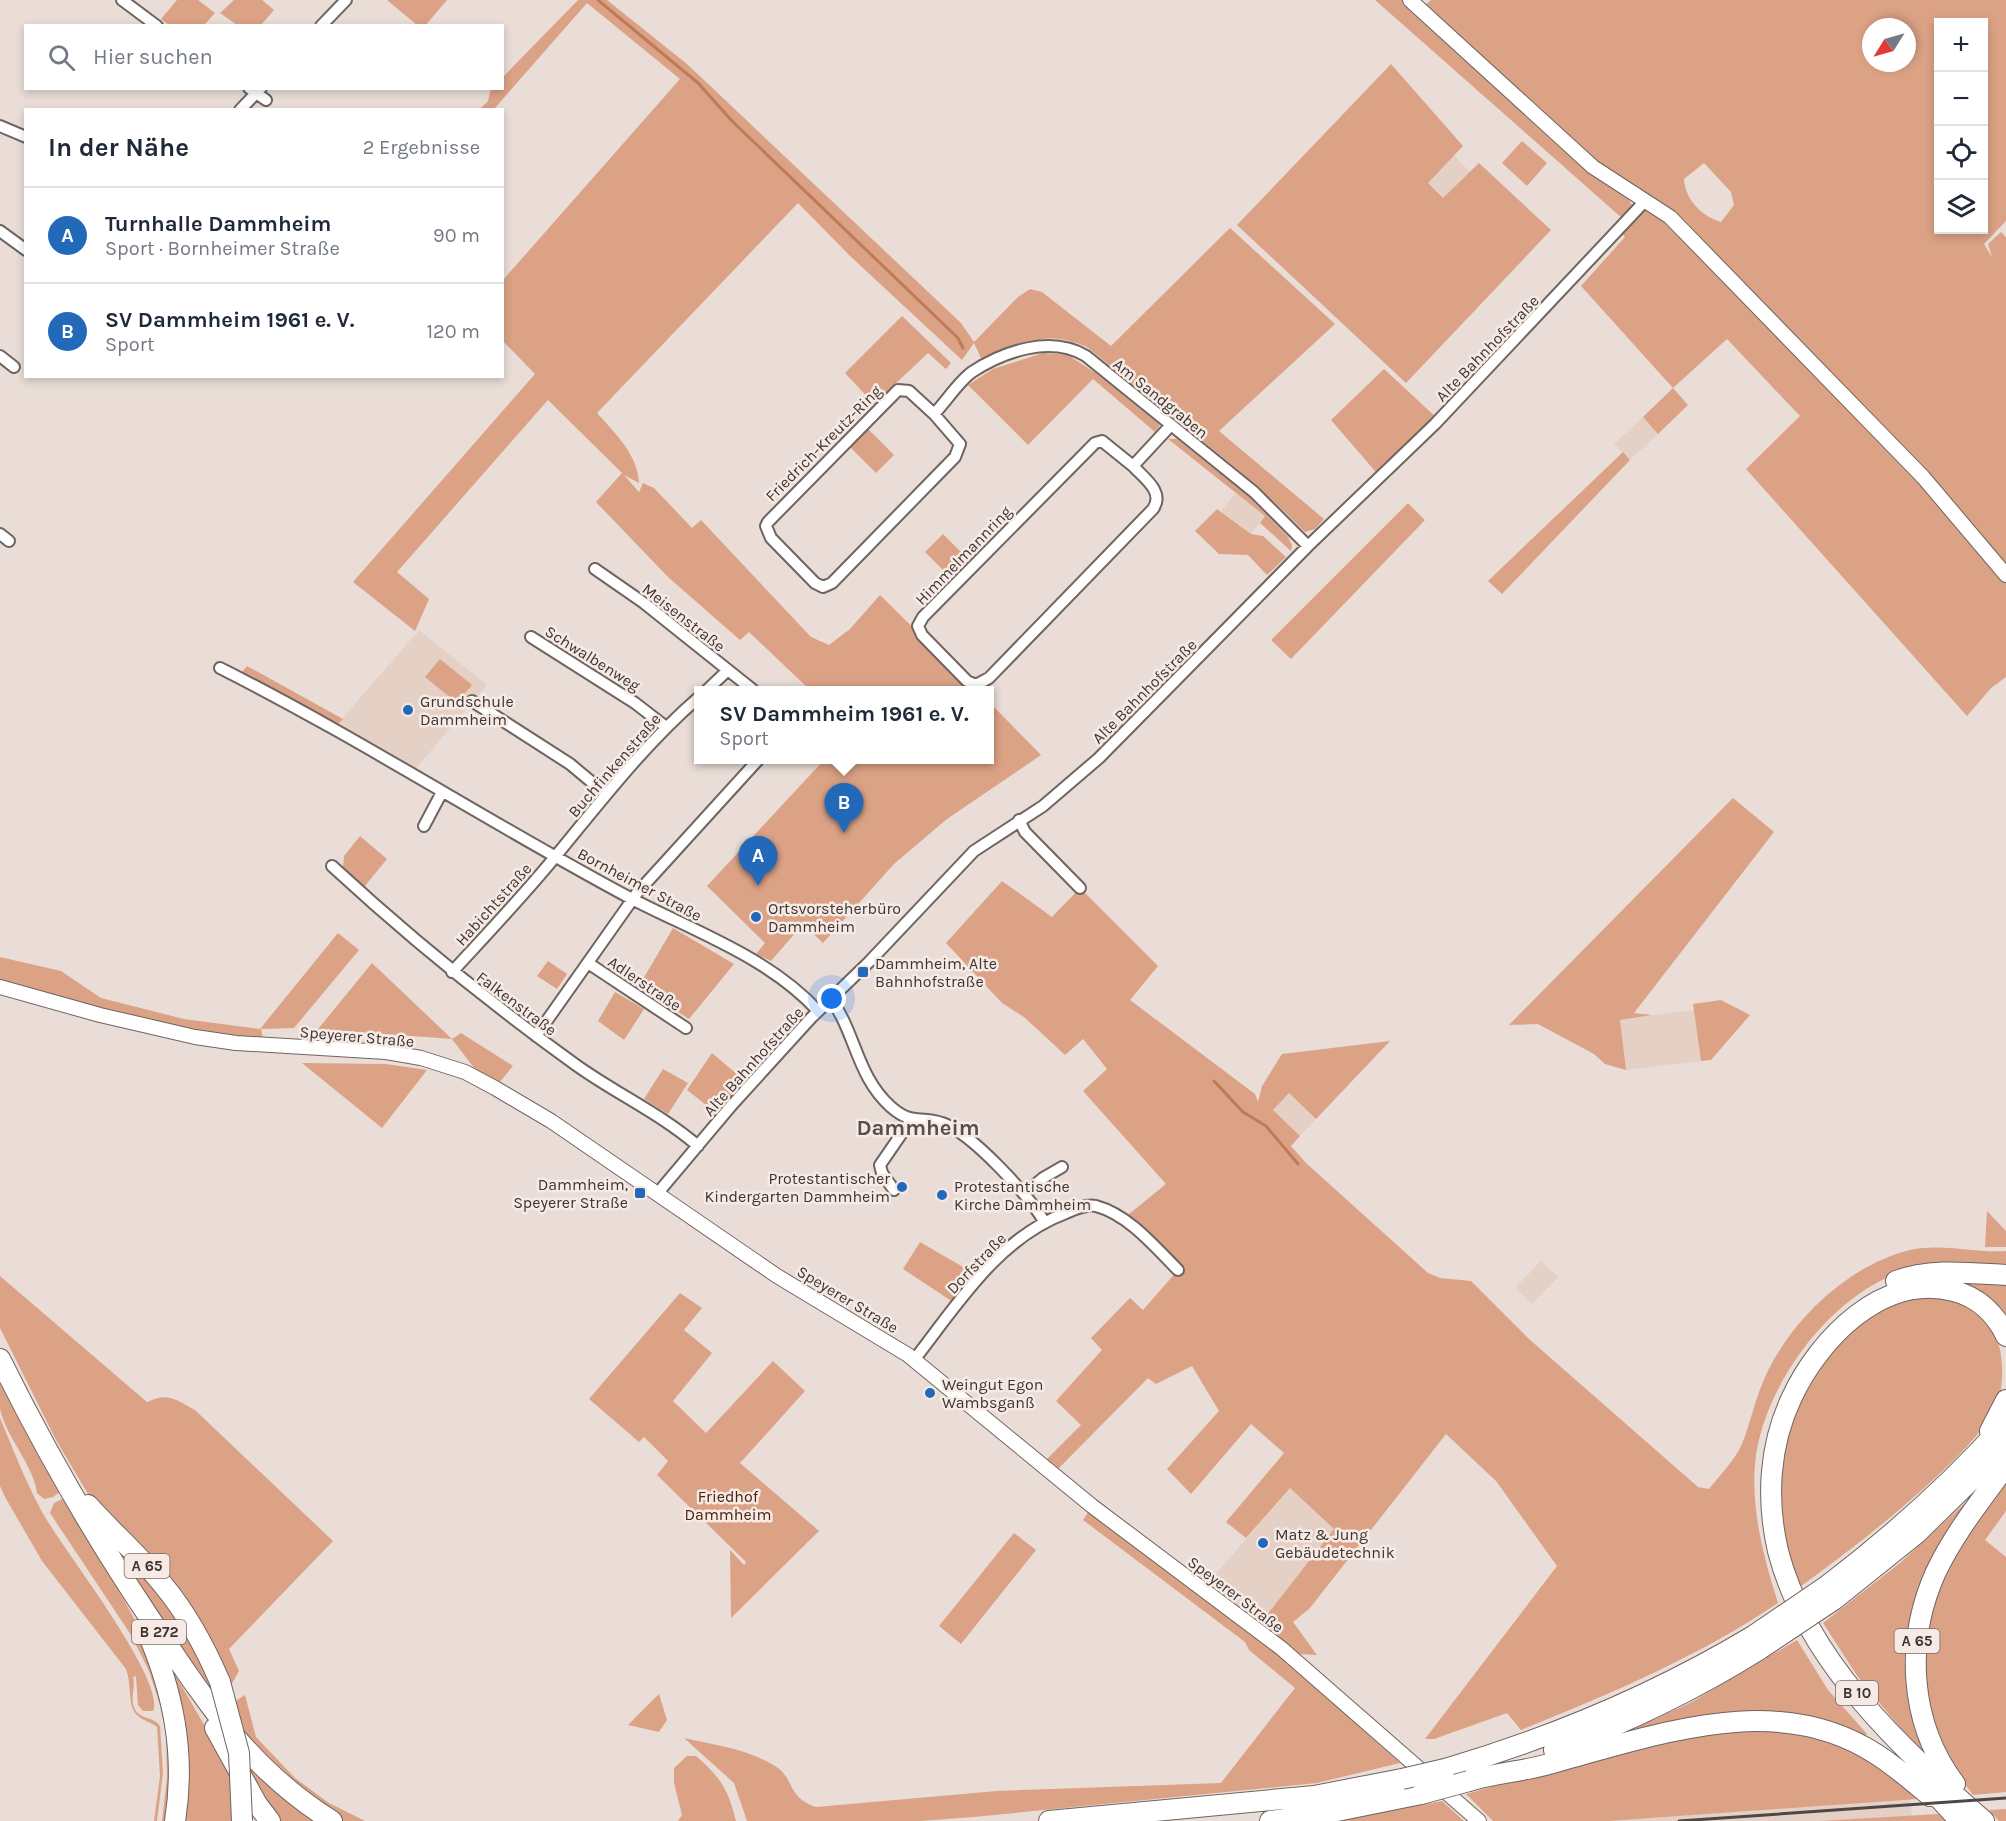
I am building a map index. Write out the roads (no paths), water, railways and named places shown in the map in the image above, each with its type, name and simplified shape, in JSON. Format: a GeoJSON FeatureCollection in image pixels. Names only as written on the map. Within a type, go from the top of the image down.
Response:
{"type":"FeatureCollection","features":[{"type":"Feature","properties":{"kind":"highway","name":"B 10"},"geometry":{"type":"LineString","coordinates":[[1959,1821],[1878,1735],[1827,1673],[1791,1616],[1774,1578],[1766,1550],[1759,1506],[1759,1475],[1770,1419],[1796,1366],[1816,1339],[1835,1319],[1869,1293],[1904,1278],[1945,1272],[2006,1275]]}},
{"type":"Feature","properties":{"kind":"highway","name":"B 10"},"geometry":{"type":"LineString","coordinates":[[1985,1821],[1886,1725],[1832,1660],[1796,1600],[1775,1534],[1771,1504],[1772,1466],[1778,1434],[1791,1398],[1812,1362],[1831,1339],[1864,1311],[1901,1292],[1936,1287],[1967,1295],[1988,1309],[2006,1336]]}},
{"type":"Feature","properties":{"kind":"highway","name":"B 272"},"geometry":{"type":"LineString","coordinates":[[0,1359],[55,1463],[126,1582],[192,1682]]}},
{"type":"Feature","properties":{"kind":"highway"},"geometry":{"type":"LineString","coordinates":[[1983,1448],[2006,1400]]}},
{"type":"Feature","properties":{"kind":"highway"},"geometry":{"type":"LineString","coordinates":[[1832,1592],[1983,1448],[2006,1422]]}},
{"type":"Feature","properties":{"kind":"highway"},"geometry":{"type":"LineString","coordinates":[[1270,1821],[1332,1812],[1421,1794],[1478,1778],[1618,1724],[1702,1683],[1756,1642],[1916,1534],[2006,1446]]}},
{"type":"Feature","properties":{"kind":"highway","name":"A 65"},"geometry":{"type":"LineString","coordinates":[[55,1463],[85,1502],[146,1565],[181,1608],[205,1648],[220,1682],[239,1753],[242,1821]]}},
{"type":"Feature","properties":{"kind":"highway","name":"A 65"},"geometry":{"type":"LineString","coordinates":[[1985,1821],[1951,1779],[1932,1744],[1920,1706],[1916,1646],[1928,1592],[1943,1559],[2006,1466]]}},
{"type":"Feature","properties":{"kind":"highway","name":"A 65"},"geometry":{"type":"LineString","coordinates":[[126,1582],[154,1646],[172,1699],[180,1769],[175,1821]]}},
{"type":"Feature","properties":{"kind":"highway"},"geometry":{"type":"LineString","coordinates":[[1049,1821],[1314,1796],[1445,1769],[1583,1723],[1756,1642]]}},
{"type":"Feature","properties":{"kind":"highway"},"geometry":{"type":"LineString","coordinates":[[192,1682],[256,1804],[270,1821]]}},
{"type":"Feature","properties":{"kind":"highway"},"geometry":{"type":"LineString","coordinates":[[192,1682],[260,1767],[288,1791],[332,1821]]}},
{"type":"Feature","properties":{"kind":"highway"},"geometry":{"type":"LineString","coordinates":[[1478,1778],[1529,1769],[1678,1729],[1710,1723],[1765,1720],[1797,1724],[1851,1740],[1897,1768],[1959,1821]]}},
{"type":"Feature","properties":{"kind":"street"},"geometry":{"type":"LineString","coordinates":[[122,0],[154,24]]}},
{"type":"Feature","properties":{"kind":"street"},"geometry":{"type":"LineString","coordinates":[[323,24],[346,0]]}},
{"type":"Feature","properties":{"kind":"street"},"geometry":{"type":"LineString","coordinates":[[1414,3],[1593,167],[1665,213],[1923,477],[2006,575]]}},
{"type":"Feature","properties":{"kind":"street"},"geometry":{"type":"LineString","coordinates":[[242,108],[255,90],[266,100]]}},
{"type":"Feature","properties":{"kind":"street"},"geometry":{"type":"LineString","coordinates":[[1,126],[24,136]]}},
{"type":"Feature","properties":{"kind":"street","name":"Alte Bahnhofstraße"},"geometry":{"type":"LineString","coordinates":[[657,1194],[818,1011],[975,851],[1056,796],[1099,758],[1308,546],[1436,424],[1646,200]]}},
{"type":"Feature","properties":{"kind":"street"},"geometry":{"type":"LineString","coordinates":[[0,231],[24,249]]}},
{"type":"Feature","properties":{"kind":"street","name":"Am Sandgraben"},"geometry":{"type":"LineString","coordinates":[[934,414],[971,373],[1023,350],[1050,345],[1069,348],[1086,356],[1254,492],[1308,546]]}},
{"type":"Feature","properties":{"kind":"street"},"geometry":{"type":"LineString","coordinates":[[0,356],[14,367]]}},
{"type":"Feature","properties":{"kind":"street","name":"Friedrich-Kreutz-Ring"},"geometry":{"type":"LineString","coordinates":[[898,390],[909,391],[934,414],[960,444],[955,458],[832,583],[823,587],[815,583],[771,538],[766,526],[768,522],[898,390]]}},
{"type":"Feature","properties":{"kind":"street"},"geometry":{"type":"LineString","coordinates":[[1133,466],[1171,425]]}},
{"type":"Feature","properties":{"kind":"street","name":"Himmelmannring"},"geometry":{"type":"LineString","coordinates":[[1102,441],[1107,443],[1133,466],[1156,491],[1158,497],[1156,505],[989,678],[976,685],[967,681],[922,635],[918,626],[923,617],[1095,443],[1102,441]]}},
{"type":"Feature","properties":{"kind":"street","name":"Meisenstraße"},"geometry":{"type":"LineString","coordinates":[[595,569],[644,603],[748,686]]}},
{"type":"Feature","properties":{"kind":"street","name":"Schwalbenweg"},"geometry":{"type":"LineString","coordinates":[[531,637],[636,703],[666,727]]}},
{"type":"Feature","properties":{"kind":"street","name":"Bornheimer Straße"},"geometry":{"type":"LineString","coordinates":[[220,668],[334,728],[556,856],[774,974],[818,1011]]}},
{"type":"Feature","properties":{"kind":"street"},"geometry":{"type":"LineString","coordinates":[[711,686],[728,670]]}},
{"type":"Feature","properties":{"kind":"street"},"geometry":{"type":"LineString","coordinates":[[472,701],[570,764],[606,794]]}},
{"type":"Feature","properties":{"kind":"street","name":"Buchfinkenstraße"},"geometry":{"type":"LineString","coordinates":[[556,856],[606,794],[666,727],[694,702]]}},
{"type":"Feature","properties":{"kind":"street","name":"Adlerstraße"},"geometry":{"type":"LineString","coordinates":[[536,1035],[633,899],[754,764]]}},
{"type":"Feature","properties":{"kind":"street"},"geometry":{"type":"LineString","coordinates":[[423,826],[442,792]]}},
{"type":"Feature","properties":{"kind":"street"},"geometry":{"type":"LineString","coordinates":[[1019,820],[1032,839],[1080,888]]}},
{"type":"Feature","properties":{"kind":"street","name":"Habichtstraße"},"geometry":{"type":"LineString","coordinates":[[452,972],[556,856]]}},
{"type":"Feature","properties":{"kind":"street","name":"Falkenstraße"},"geometry":{"type":"LineString","coordinates":[[332,866],[452,972],[593,1077],[698,1146]]}},
{"type":"Feature","properties":{"kind":"street","name":"Adlerstraße"},"geometry":{"type":"LineString","coordinates":[[588,963],[686,1028]]}},
{"type":"Feature","properties":{"kind":"street","name":"Speyerer Straße"},"geometry":{"type":"LineString","coordinates":[[0,987],[100,1015],[236,1043],[386,1052],[434,1061],[481,1080],[542,1116],[777,1276],[914,1360],[1092,1506],[1281,1648],[1479,1821]]}},
{"type":"Feature","properties":{"kind":"street"},"geometry":{"type":"LineString","coordinates":[[831,999],[869,1083],[890,1105],[911,1120],[942,1123],[958,1131],[1024,1194],[1044,1221]]}},
{"type":"Feature","properties":{"kind":"street"},"geometry":{"type":"LineString","coordinates":[[894,1190],[882,1173],[880,1165],[911,1120]]}},
{"type":"Feature","properties":{"kind":"street"},"geometry":{"type":"LineString","coordinates":[[1024,1194],[1043,1178],[1062,1167]]}},
{"type":"Feature","properties":{"kind":"street","name":"Dorfstraße"},"geometry":{"type":"LineString","coordinates":[[914,1360],[988,1268],[1024,1235],[1044,1221],[1087,1206],[1109,1210],[1130,1224],[1178,1270]]}},
{"type":"Feature","properties":{"kind":"waterway"},"geometry":{"type":"LineString","coordinates":[[598,0],[698,83],[732,121],[958,338],[963,348]]}},
{"type":"Feature","properties":{"kind":"waterway"},"geometry":{"type":"LineString","coordinates":[[1214,1081],[1243,1112],[1266,1126],[1298,1164]]}},
{"type":"Feature","properties":{"kind":"railway"},"geometry":{"type":"LineString","coordinates":[[1679,1821],[2006,1798]]}},
{"type":"Feature","properties":{"kind":"place","name":"Grundschule Dammheim"},"geometry":{"type":"Point","coordinates":[408,710]}},
{"type":"Feature","properties":{"kind":"place","name":"SV Dammheim 1961 e. V."},"geometry":{"type":"Point","coordinates":[844,833]}},
{"type":"Feature","properties":{"kind":"place","name":"Turnhalle Dammheim"},"geometry":{"type":"Point","coordinates":[758,886]}},
{"type":"Feature","properties":{"kind":"place","name":"Ortsvorsteherbüro Dammheim"},"geometry":{"type":"Point","coordinates":[756,917]}},
{"type":"Feature","properties":{"kind":"place","name":"Dammheim, Alte Bahnhofstraße"},"geometry":{"type":"Point","coordinates":[863,972]}},
{"type":"Feature","properties":{"kind":"place","name":"Protestantischer Kindergarten Dammheim"},"geometry":{"type":"Point","coordinates":[902,1187]}},
{"type":"Feature","properties":{"kind":"place","name":"Dammheim, Speyerer Straße"},"geometry":{"type":"Point","coordinates":[640,1193]}},
{"type":"Feature","properties":{"kind":"place","name":"Protestantische Kirche Dammheim"},"geometry":{"type":"Point","coordinates":[942,1195]}},
{"type":"Feature","properties":{"kind":"place","name":"Weingut Egon Wambsganß"},"geometry":{"type":"Point","coordinates":[930,1393]}},
{"type":"Feature","properties":{"kind":"place","name":"Matz & Jung Gebäudetechnik"},"geometry":{"type":"Point","coordinates":[1263,1543]}},
{"type":"Feature","properties":{"kind":"district","name":"Dammheim"},"geometry":{"type":"Point","coordinates":[918,1127]}},
{"type":"Feature","properties":{"kind":"park label","name":"Friedhof Dammheim"},"geometry":{"type":"Point","coordinates":[728,1505]}}]}
